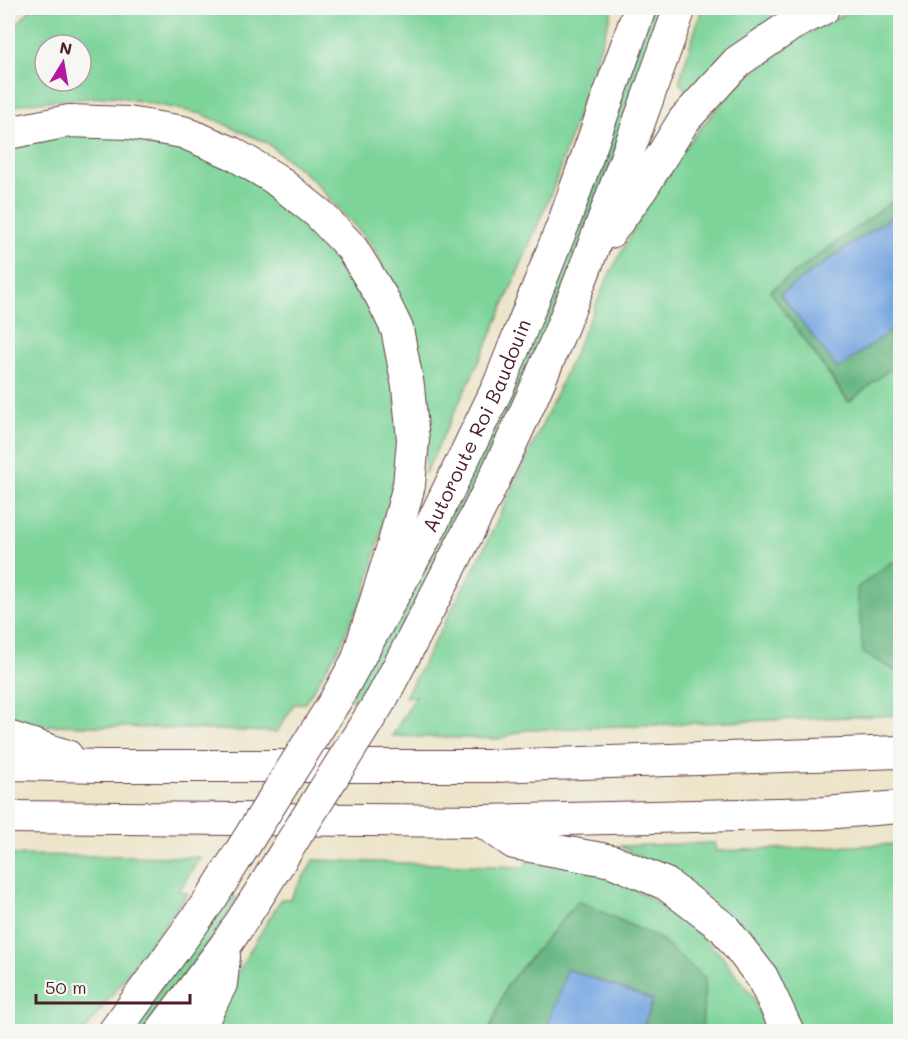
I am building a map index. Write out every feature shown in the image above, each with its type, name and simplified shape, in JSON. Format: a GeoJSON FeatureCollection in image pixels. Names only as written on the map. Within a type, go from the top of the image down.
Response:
{"type":"FeatureCollection","features":[{"type":"Feature","properties":{"kind":"highway","name":"Autoroute Roi Baudouin"},"geometry":{"type":"LineString","coordinates":[[114,1032],[212,897],[335,701],[428,532],[499,385],[564,222],[640,8]]}},
{"type":"Feature","properties":{"kind":"highway"},"geometry":{"type":"LineString","coordinates":[[161,1032],[225,946],[382,698],[462,546],[530,402],[586,268],[680,8]]}},
{"type":"Feature","properties":{"kind":"highway"},"geometry":{"type":"LineString","coordinates":[[586,268],[642,188],[684,120],[737,62],[791,25],[824,8]]}},
{"type":"Feature","properties":{"kind":"highway"},"geometry":{"type":"LineString","coordinates":[[8,133],[69,121],[128,123],[183,132],[232,153],[273,177],[318,213],[351,247],[381,296],[397,329],[408,386],[413,440],[409,485],[394,543],[359,655]]}},
{"type":"Feature","properties":{"kind":"highway"},"geometry":{"type":"LineString","coordinates":[[8,737],[102,766]]}},
{"type":"Feature","properties":{"kind":"highway"},"geometry":{"type":"LineString","coordinates":[[8,764],[492,766],[900,752]]}},
{"type":"Feature","properties":{"kind":"highway"},"geometry":{"type":"LineString","coordinates":[[8,817],[482,821],[824,813],[900,807]]}},
{"type":"Feature","properties":{"kind":"highway"},"geometry":{"type":"LineString","coordinates":[[482,821],[514,843],[612,861],[666,884],[723,928],[762,977],[788,1032]]}},
{"type":"Feature","properties":{"kind":"highway"},"geometry":{"type":"LineString","coordinates":[[197,1032],[221,984],[225,946]]}},
{"type":"Feature","properties":{"kind":"green space"},"geometry":{"type":"Polygon","coordinates":[[[32,8],[613,8],[554,186],[489,340],[425,474],[427,393],[411,323],[373,246],[313,180],[267,143],[202,114],[115,96],[25,103],[8,109],[8,34],[32,8]]]}},
{"type":"Feature","properties":{"kind":"green space"},"geometry":{"type":"Polygon","coordinates":[[[651,8],[666,8],[587,230],[519,396],[450,538],[363,699],[349,700],[651,8]]]}},
{"type":"Feature","properties":{"kind":"green space"},"geometry":{"type":"Polygon","coordinates":[[[702,8],[805,8],[696,89],[685,90],[679,82],[702,8]]]}},
{"type":"Feature","properties":{"kind":"green space"},"geometry":{"type":"Polygon","coordinates":[[[857,8],[900,8],[900,196],[770,291],[848,402],[900,361],[900,564],[891,562],[863,653],[900,673],[900,715],[525,730],[498,739],[392,736],[416,696],[405,697],[483,551],[609,275],[656,189],[696,133],[735,88],[767,61],[814,29],[857,8]]]}},
{"type":"Feature","properties":{"kind":"green space"},"geometry":{"type":"Polygon","coordinates":[[[79,126],[221,154],[327,235],[379,319],[391,360],[402,451],[366,591],[340,646],[305,703],[294,704],[277,732],[55,725],[33,727],[8,721],[8,140],[79,126]]]}},
{"type":"Feature","properties":{"kind":"green space"},"geometry":{"type":"Polygon","coordinates":[[[900,196],[900,361],[849,402],[770,291],[900,196]]]}},
{"type":"Feature","properties":{"kind":"green space"},"geometry":{"type":"Polygon","coordinates":[[[891,562],[900,564],[900,673],[863,653],[857,588],[891,562]]]}},
{"type":"Feature","properties":{"kind":"green space"},"geometry":{"type":"Polygon","coordinates":[[[715,843],[716,851],[900,844],[900,1031],[801,1031],[683,883],[620,846],[715,843]]]}},
{"type":"Feature","properties":{"kind":"green space"},"geometry":{"type":"Polygon","coordinates":[[[8,855],[200,857],[179,891],[188,893],[85,1031],[8,1031],[8,855]]]}},
{"type":"Feature","properties":{"kind":"green space"},"geometry":{"type":"Polygon","coordinates":[[[527,858],[570,863],[624,882],[680,917],[720,954],[751,994],[771,1031],[702,1031],[705,978],[507,985],[489,1031],[209,1032],[245,959],[281,899],[290,899],[314,860],[525,867],[527,858]]]}},
{"type":"Feature","properties":{"kind":"green space"},"geometry":{"type":"Polygon","coordinates":[[[226,897],[239,898],[144,1031],[129,1032],[226,897]]]}},
{"type":"Feature","properties":{"kind":"green space"},"geometry":{"type":"Polygon","coordinates":[[[578,901],[657,937],[705,978],[702,1031],[489,1032],[507,985],[578,901]]]}},
{"type":"Feature","properties":{"kind":"water"},"geometry":{"type":"Polygon","coordinates":[[[900,211],[900,324],[838,369],[780,294],[900,211]]]}},
{"type":"Feature","properties":{"kind":"water"},"geometry":{"type":"Polygon","coordinates":[[[567,969],[653,1000],[642,1031],[546,1031],[567,969]]]}}]}
